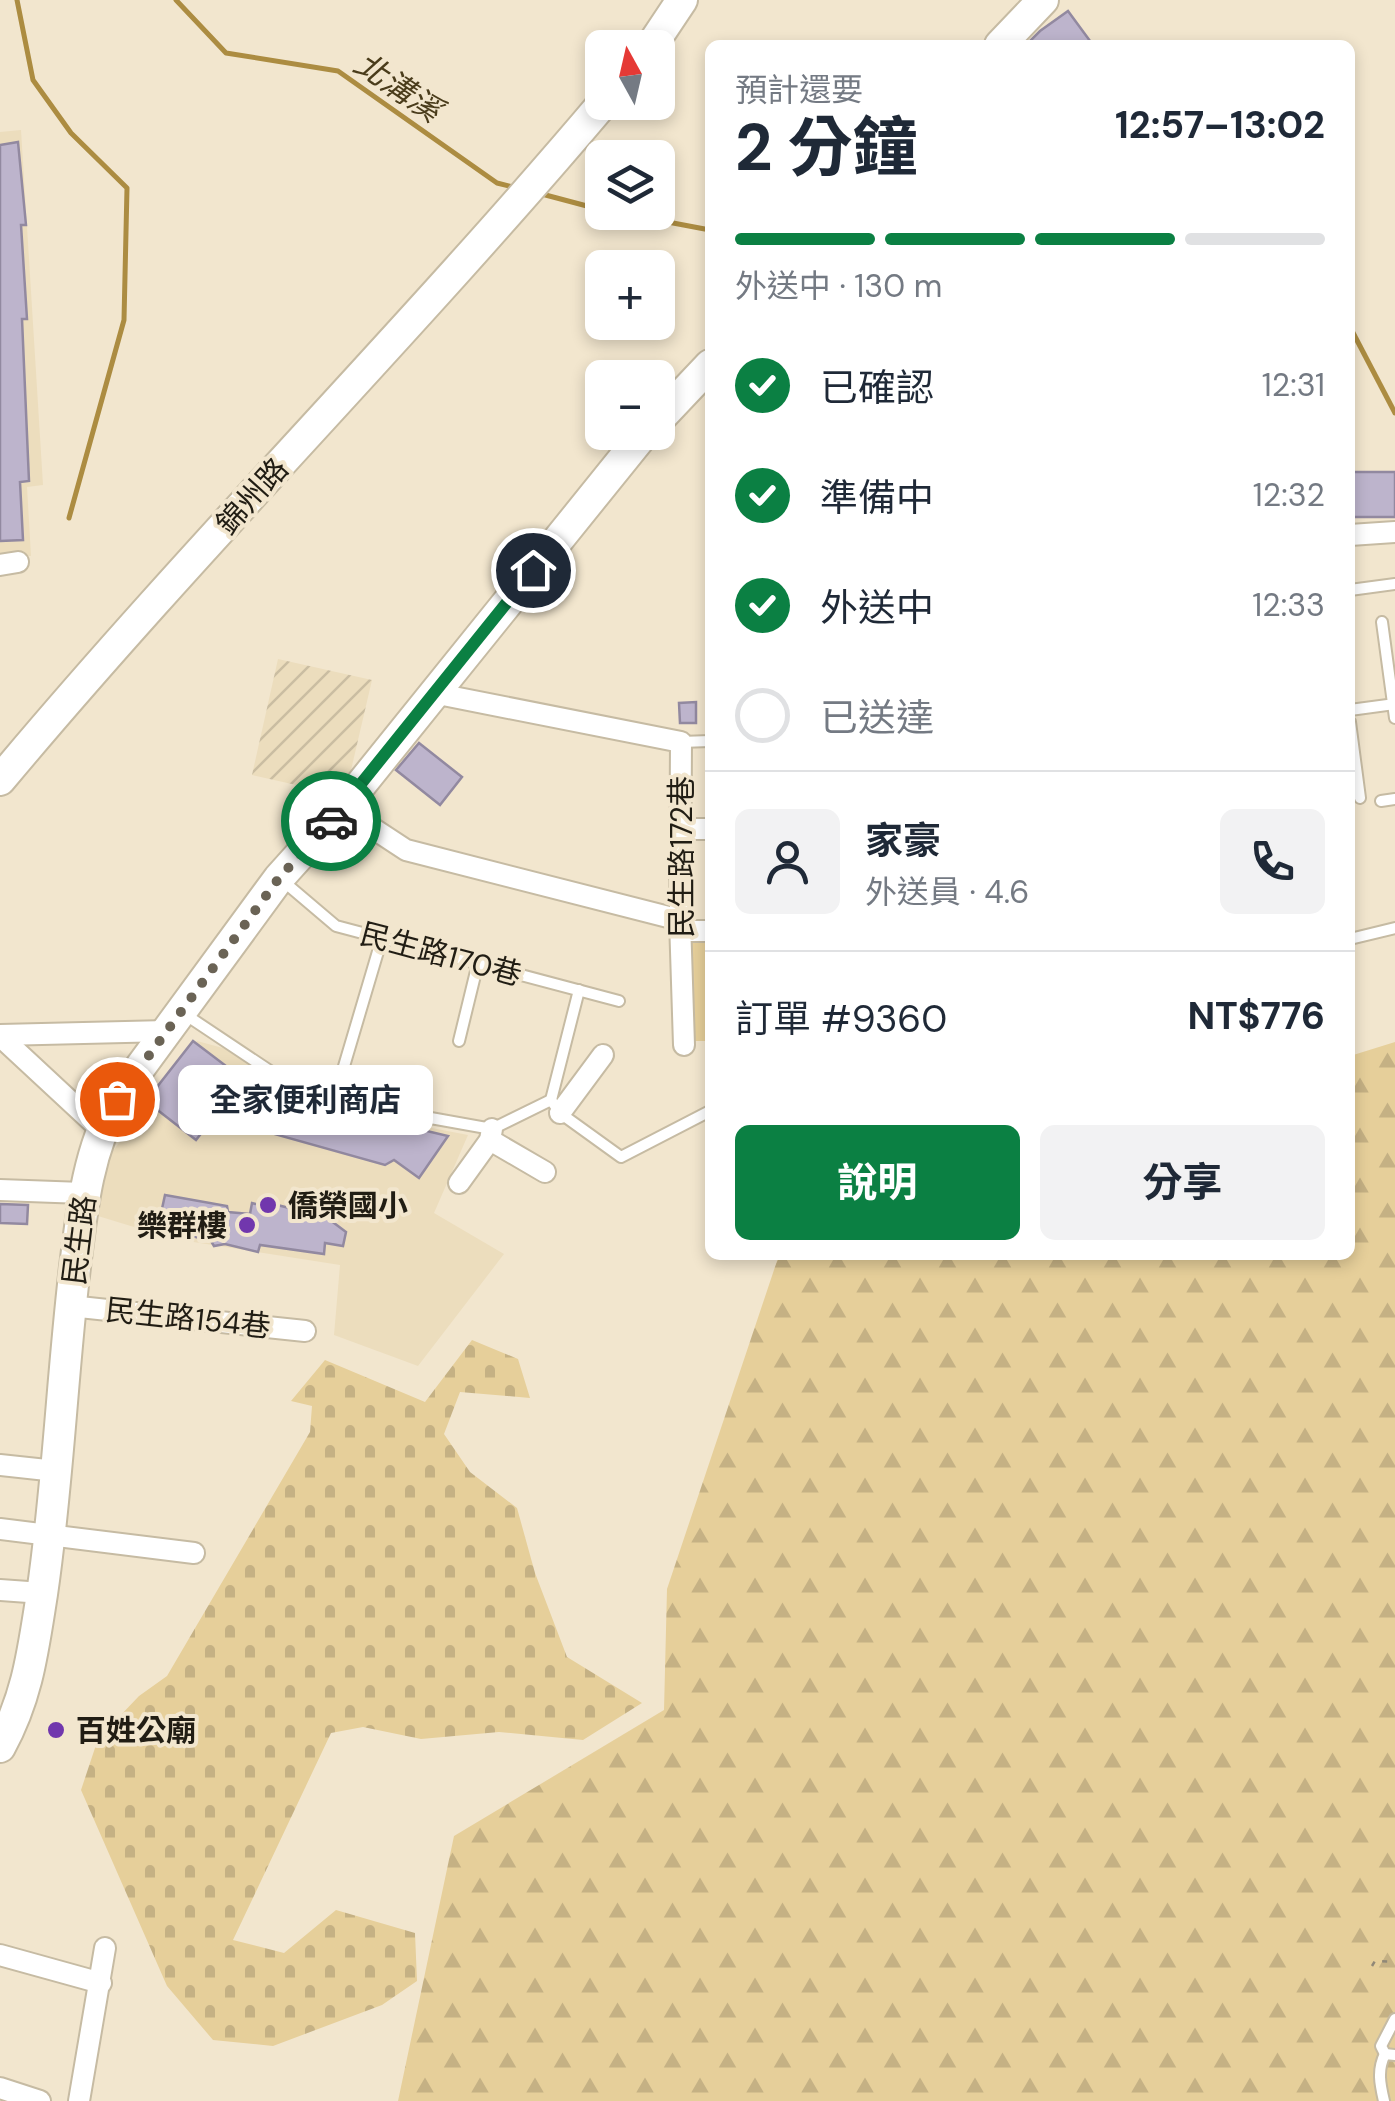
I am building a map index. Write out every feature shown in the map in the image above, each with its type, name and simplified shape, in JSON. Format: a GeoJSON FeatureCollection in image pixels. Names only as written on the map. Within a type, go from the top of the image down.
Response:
{"type":"FeatureCollection","features":[{"type":"Feature","properties":{"kind":"street"},"geometry":{"type":"LineString","coordinates":[[662,30],[682,0]]}},
{"type":"Feature","properties":{"kind":"street"},"geometry":{"type":"LineString","coordinates":[[1005,40],[1043,0]]}},
{"type":"Feature","properties":{"kind":"street","name":"錦州路"},"geometry":{"type":"LineString","coordinates":[[0,780],[70,696],[589,120]]}},
{"type":"Feature","properties":{"kind":"street"},"geometry":{"type":"LineString","coordinates":[[675,402],[705,369]]}},
{"type":"Feature","properties":{"kind":"street","name":"民生路"},"geometry":{"type":"LineString","coordinates":[[0,1747],[31,1674],[52,1537],[83,1193],[100,1129],[117,1099],[279,878],[342,808],[631,450]]}},
{"type":"Feature","properties":{"kind":"street"},"geometry":{"type":"LineString","coordinates":[[1355,535],[1395,532]]}},
{"type":"Feature","properties":{"kind":"street","name":"民生路172巷"},"geometry":{"type":"LineString","coordinates":[[433,693],[681,742],[684,1046]]}},
{"type":"Feature","properties":{"kind":"street"},"geometry":{"type":"LineString","coordinates":[[342,808],[406,850],[705,930]]}},
{"type":"Feature","properties":{"kind":"street"},"geometry":{"type":"LineString","coordinates":[[682,829],[705,829]]}},
{"type":"Feature","properties":{"kind":"street"},"geometry":{"type":"LineString","coordinates":[[0,1036],[174,1021]]}},
{"type":"Feature","properties":{"kind":"street"},"geometry":{"type":"LineString","coordinates":[[0,1036],[100,1129]]}},
{"type":"Feature","properties":{"kind":"street"},"geometry":{"type":"LineString","coordinates":[[556,1106],[603,1055]]}},
{"type":"Feature","properties":{"kind":"street"},"geometry":{"type":"LineString","coordinates":[[460,1183],[492,1135],[545,1172]]}},
{"type":"Feature","properties":{"kind":"street"},"geometry":{"type":"LineString","coordinates":[[0,1190],[83,1193]]}},
{"type":"Feature","properties":{"kind":"street","name":"民生路154巷"},"geometry":{"type":"LineString","coordinates":[[70,1306],[305,1331]]}},
{"type":"Feature","properties":{"kind":"street"},"geometry":{"type":"LineString","coordinates":[[0,1465],[56,1471]]}},
{"type":"Feature","properties":{"kind":"street"},"geometry":{"type":"LineString","coordinates":[[0,1530],[194,1553]]}},
{"type":"Feature","properties":{"kind":"street"},"geometry":{"type":"LineString","coordinates":[[0,1590],[42,1593]]}},
{"type":"Feature","properties":{"kind":"street"},"geometry":{"type":"LineString","coordinates":[[79,2101],[105,1948]]}},
{"type":"Feature","properties":{"kind":"street"},"geometry":{"type":"LineString","coordinates":[[0,1955],[101,1982]]}},
{"type":"Feature","properties":{"kind":"street"},"geometry":{"type":"LineString","coordinates":[[0,2088],[40,2101]]}},
{"type":"Feature","properties":{"kind":"lane"},"geometry":{"type":"LineString","coordinates":[[1355,589],[1395,584]]}},
{"type":"Feature","properties":{"kind":"lane"},"geometry":{"type":"LineString","coordinates":[[1382,622],[1395,718]]}},
{"type":"Feature","properties":{"kind":"lane"},"geometry":{"type":"LineString","coordinates":[[1355,709],[1394,704]]}},
{"type":"Feature","properties":{"kind":"lane"},"geometry":{"type":"LineString","coordinates":[[681,742],[705,742]]}},
{"type":"Feature","properties":{"kind":"lane"},"geometry":{"type":"LineString","coordinates":[[1355,760],[1360,798]]}},
{"type":"Feature","properties":{"kind":"lane"},"geometry":{"type":"LineString","coordinates":[[1381,801],[1395,799]]}},
{"type":"Feature","properties":{"kind":"lane","name":"民生路170巷"},"geometry":{"type":"LineString","coordinates":[[279,878],[336,926],[619,1001]]}},
{"type":"Feature","properties":{"kind":"lane"},"geometry":{"type":"LineString","coordinates":[[1355,937],[1395,928]]}},
{"type":"Feature","properties":{"kind":"lane"},"geometry":{"type":"LineString","coordinates":[[334,1100],[382,938]]}},
{"type":"Feature","properties":{"kind":"lane"},"geometry":{"type":"LineString","coordinates":[[459,1041],[478,964]]}},
{"type":"Feature","properties":{"kind":"lane"},"geometry":{"type":"LineString","coordinates":[[556,1106],[578,990]]}},
{"type":"Feature","properties":{"kind":"lane"},"geometry":{"type":"LineString","coordinates":[[174,1021],[334,1100],[492,1135],[556,1106]]}},
{"type":"Feature","properties":{"kind":"lane"},"geometry":{"type":"LineString","coordinates":[[556,1106],[621,1157],[705,1114]]}},
{"type":"Feature","properties":{"kind":"lane"},"geometry":{"type":"LineString","coordinates":[[1384,2101],[1380,2064],[1390,2054],[1381,2046],[1395,2019]]}},
{"type":"Feature","properties":{"kind":"path"},"geometry":{"type":"LineString","coordinates":[[1372,1966],[1374,1961],[1395,1962]]}},
{"type":"Feature","properties":{"kind":"shaded area"},"geometry":{"type":"Polygon","coordinates":[[[21,130],[43,485],[27,487],[31,556],[0,556],[0,132],[21,130]]]}},
{"type":"Feature","properties":{"kind":"shaded area"},"geometry":{"type":"Polygon","coordinates":[[[278,659],[372,680],[345,796],[252,775],[278,659]]]}},
{"type":"Feature","properties":{"kind":"shaded area","name":"僑榮國小"},"geometry":{"type":"Polygon","coordinates":[[[197,1041],[223,1048],[328,1108],[468,1135],[434,1213],[504,1254],[418,1366],[334,1335],[340,1265],[142,1234],[134,1227],[98,1216],[109,1156],[197,1041]]]}},
{"type":"Feature","properties":{"kind":"green space"},"geometry":{"type":"Polygon","coordinates":[[[691,940],[705,940],[705,1041],[694,1041],[691,940]]]}},
{"type":"Feature","properties":{"kind":"green space"},"geometry":{"type":"Polygon","coordinates":[[[1395,1042],[1395,2101],[398,2101],[454,1836],[664,1710],[667,1589],[777,1260],[1355,1260],[1355,1054],[1395,1042]]]}},
{"type":"Feature","properties":{"kind":"green space"},"geometry":{"type":"Polygon","coordinates":[[[472,1340],[518,1359],[530,1398],[460,1392],[444,1434],[470,1472],[517,1508],[535,1573],[567,1657],[642,1703],[583,1740],[499,1732],[421,1739],[363,1727],[331,1733],[233,1940],[284,1953],[336,1910],[415,1933],[417,1981],[382,2005],[273,2046],[213,2040],[167,1986],[81,1790],[98,1739],[139,1696],[167,1676],[310,1432],[312,1406],[291,1401],[325,1360],[425,1402],[472,1340]]]}},
{"type":"Feature","properties":{"kind":"building"},"geometry":{"type":"Polygon","coordinates":[[[1068,11],[1089,40],[1031,40],[1068,11]]]}},
{"type":"Feature","properties":{"kind":"building"},"geometry":{"type":"Polygon","coordinates":[[[18,142],[26,225],[21,225],[27,319],[22,319],[29,481],[20,482],[23,540],[0,541],[0,145],[18,142]]]}},
{"type":"Feature","properties":{"kind":"building"},"geometry":{"type":"Polygon","coordinates":[[[1355,472],[1395,472],[1395,517],[1355,517],[1355,472]]]}},
{"type":"Feature","properties":{"kind":"building"},"geometry":{"type":"Polygon","coordinates":[[[696,702],[696,723],[680,723],[679,703],[696,702]]]}},
{"type":"Feature","properties":{"kind":"building"},"geometry":{"type":"Polygon","coordinates":[[[419,743],[462,777],[440,805],[396,770],[419,743]]]}},
{"type":"Feature","properties":{"kind":"building"},"geometry":{"type":"Polygon","coordinates":[[[193,1041],[259,1091],[448,1136],[419,1178],[394,1160],[385,1165],[214,1117],[196,1140],[146,1101],[193,1041]]]}},
{"type":"Feature","properties":{"kind":"building","name":"樂群樓"},"geometry":{"type":"Polygon","coordinates":[[[165,1195],[227,1206],[228,1212],[250,1214],[252,1203],[263,1206],[265,1202],[326,1217],[346,1232],[343,1246],[325,1243],[324,1254],[260,1245],[258,1252],[225,1244],[214,1246],[211,1241],[158,1227],[165,1195]]]}},
{"type":"Feature","properties":{"kind":"building"},"geometry":{"type":"Polygon","coordinates":[[[0,1204],[28,1205],[27,1224],[0,1223],[0,1204]]]}},
{"type":"Feature","properties":{"kind":"waterway"},"geometry":{"type":"LineString","coordinates":[[17,0],[33,80],[71,133],[127,188],[124,320],[69,518]]}},
{"type":"Feature","properties":{"kind":"waterway","name":"北溝溪"},"geometry":{"type":"LineString","coordinates":[[176,0],[226,53],[338,71],[497,183],[517,188]]}},
{"type":"Feature","properties":{"kind":"waterway","name":"北溝溪"},"geometry":{"type":"LineString","coordinates":[[538,193],[585,205]]}},
{"type":"Feature","properties":{"kind":"waterway","name":"北溝溪"},"geometry":{"type":"LineString","coordinates":[[675,223],[705,229]]}},
{"type":"Feature","properties":{"kind":"waterway","name":"北溝溪"},"geometry":{"type":"LineString","coordinates":[[1355,337],[1395,413]]}},
{"type":"Feature","properties":{"kind":"way so far"},"geometry":{"type":"LineString","coordinates":[[117,1099],[279,878],[331,821]]}},
{"type":"Feature","properties":{"kind":"place","name":"全家便利商店"},"geometry":{"type":"Point","coordinates":[117,1099]}},
{"type":"Feature","properties":{"kind":"place","name":"僑榮國小"},"geometry":{"type":"Point","coordinates":[268,1205]}},
{"type":"Feature","properties":{"kind":"place","name":"樂群樓"},"geometry":{"type":"Point","coordinates":[247,1225]}},
{"type":"Feature","properties":{"kind":"place","name":"百姓公廟"},"geometry":{"type":"Point","coordinates":[56,1730]}},
{"type":"Feature","properties":{"kind":"route"},"geometry":{"type":"LineString","coordinates":[[331,821],[533,570]]}}]}
